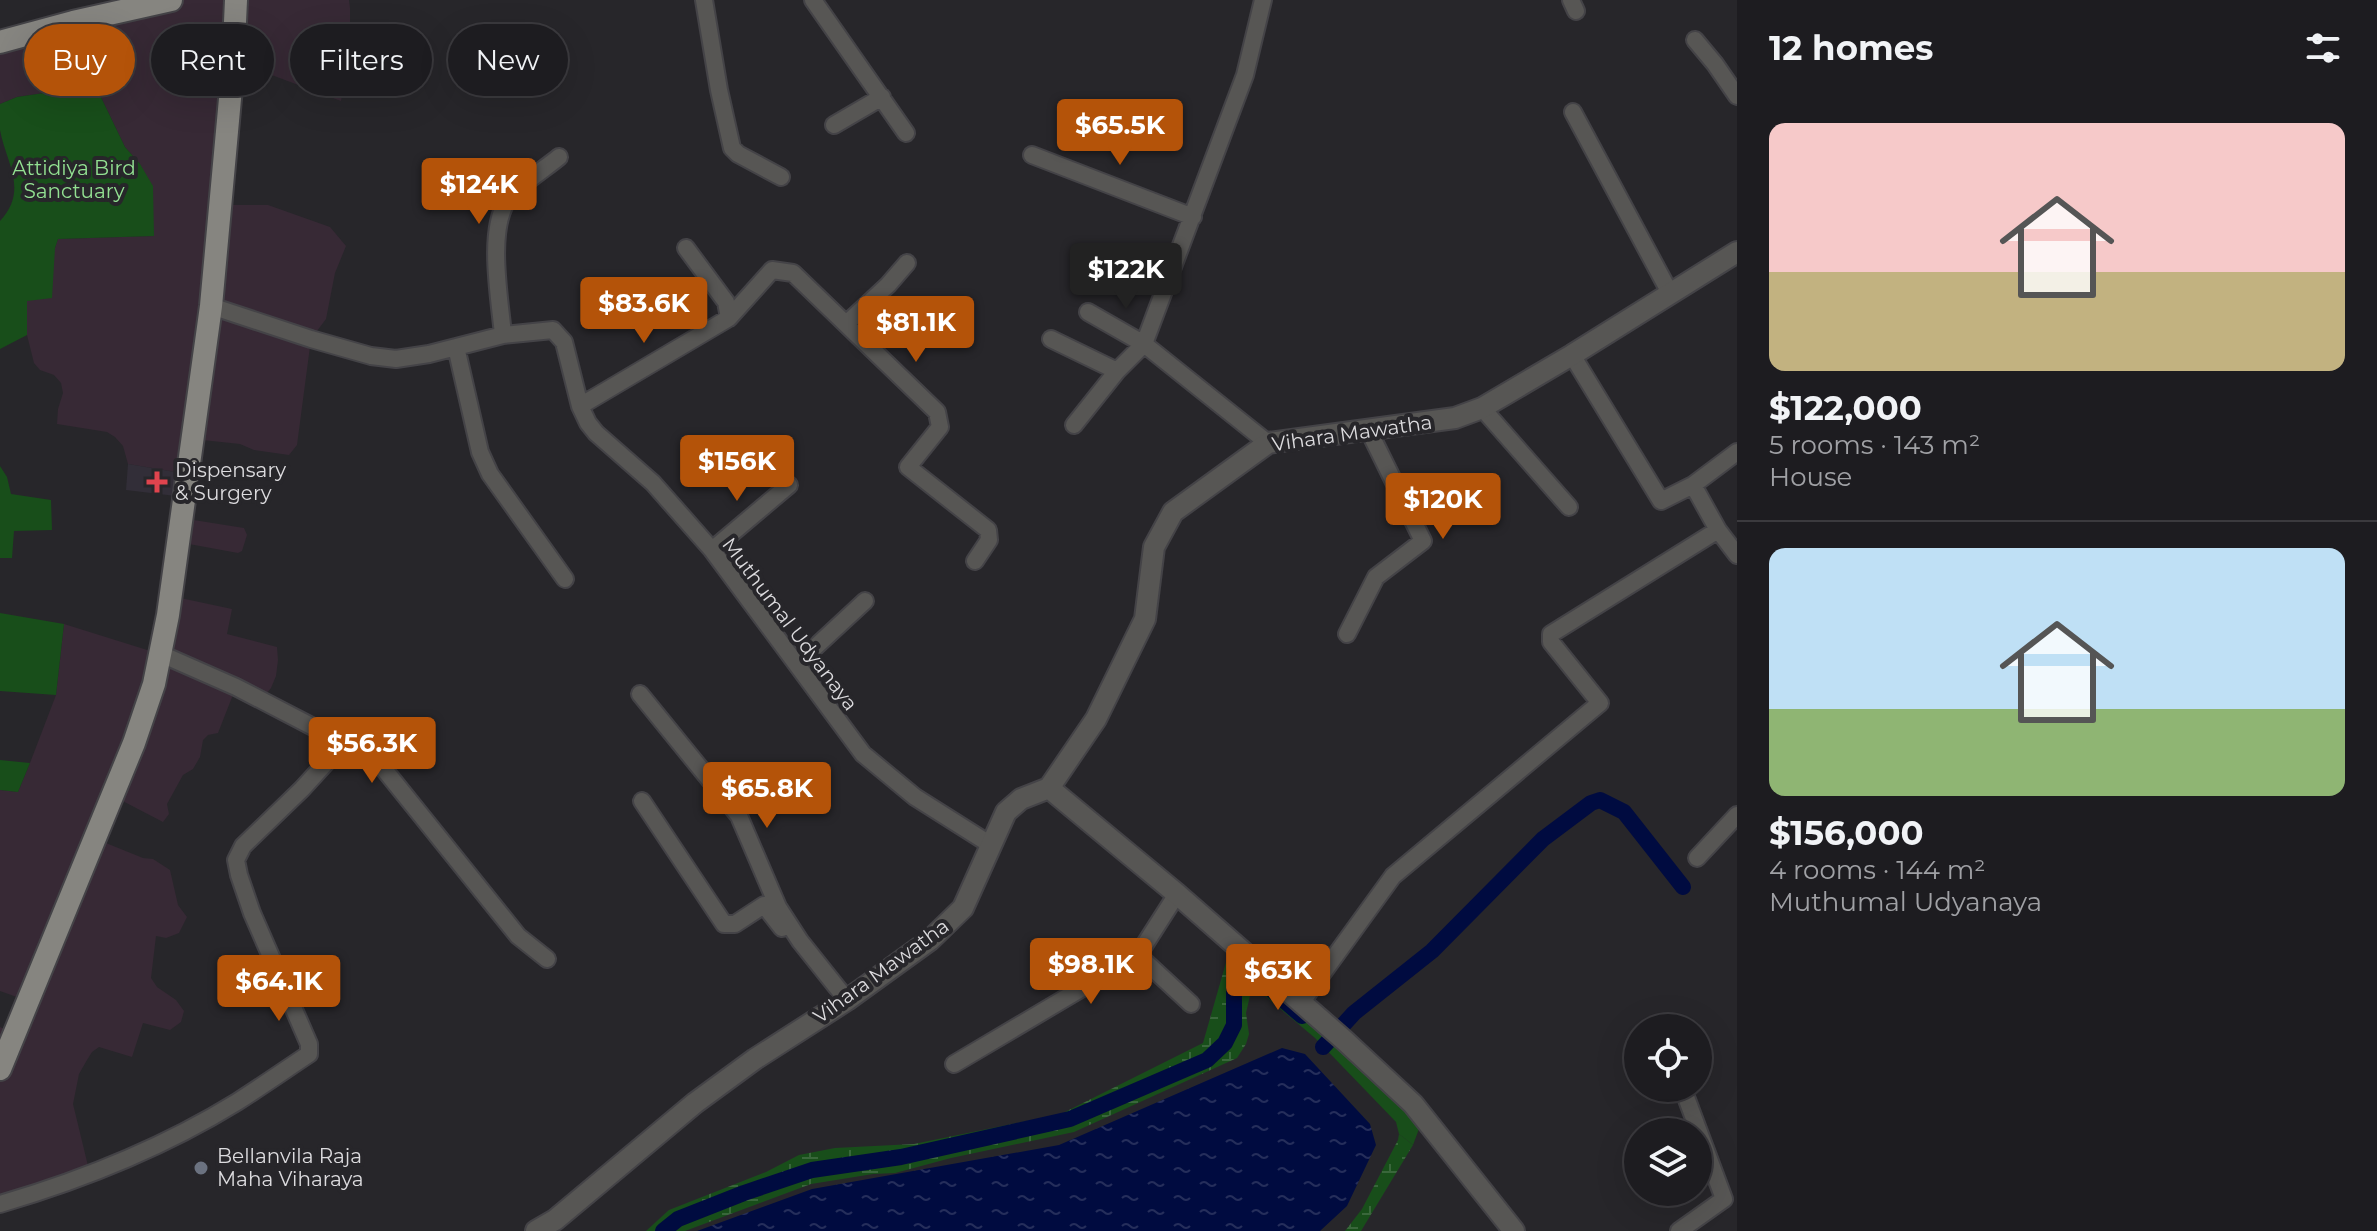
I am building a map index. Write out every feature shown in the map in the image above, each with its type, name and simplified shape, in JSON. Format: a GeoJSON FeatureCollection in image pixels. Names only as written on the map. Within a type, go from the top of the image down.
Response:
{"type":"FeatureCollection","features":[{"type":"Feature","properties":{"kind":"main road"},"geometry":{"type":"LineString","coordinates":[[0,42],[171,0]]}},
{"type":"Feature","properties":{"kind":"main road"},"geometry":{"type":"LineString","coordinates":[[0,1069],[134,743],[161,654],[211,306],[236,0]]}},
{"type":"Feature","properties":{"kind":"street"},"geometry":{"type":"LineString","coordinates":[[704,0],[732,148],[781,177]]}},
{"type":"Feature","properties":{"kind":"street"},"geometry":{"type":"LineString","coordinates":[[813,0],[906,133]]}},
{"type":"Feature","properties":{"kind":"street"},"geometry":{"type":"LineString","coordinates":[[1074,425],[1117,371],[1144,344],[1245,75],[1263,0]]}},
{"type":"Feature","properties":{"kind":"street"},"geometry":{"type":"LineString","coordinates":[[1695,40],[1737,96]]}},
{"type":"Feature","properties":{"kind":"street"},"geometry":{"type":"LineString","coordinates":[[834,125],[882,97]]}},
{"type":"Feature","properties":{"kind":"street"},"geometry":{"type":"LineString","coordinates":[[1573,112],[1670,293]]}},
{"type":"Feature","properties":{"kind":"street"},"geometry":{"type":"LineString","coordinates":[[1032,155],[1193,217]]}},
{"type":"Feature","properties":{"kind":"street"},"geometry":{"type":"LineString","coordinates":[[503,335],[496,246],[502,212],[508,200],[559,157]]}},
{"type":"Feature","properties":{"kind":"street"},"geometry":{"type":"LineString","coordinates":[[686,248],[726,302],[729,318]]}},
{"type":"Feature","properties":{"kind":"street","name":"Vihara Mawatha"},"geometry":{"type":"LineString","coordinates":[[536,1231],[565,1212],[695,1103],[930,940],[963,908],[1006,812],[1021,799],[1049,788],[1096,719],[1145,619],[1154,547],[1173,512],[1268,443],[1455,418],[1482,408],[1737,252]]}},
{"type":"Feature","properties":{"kind":"street"},"geometry":{"type":"LineString","coordinates":[[846,324],[907,263]]}},
{"type":"Feature","properties":{"kind":"street"},"geometry":{"type":"LineString","coordinates":[[580,406],[729,318],[772,270],[793,273],[937,412],[940,427],[908,467],[988,530],[989,540],[975,561]]}},
{"type":"Feature","properties":{"kind":"street","name":"Muthumal Udyanaya"},"geometry":{"type":"LineString","coordinates":[[211,306],[371,356],[396,359],[503,335],[553,330],[564,342],[580,406],[588,423],[653,483],[712,550],[863,754],[915,797],[991,845]]}},
{"type":"Feature","properties":{"kind":"street"},"geometry":{"type":"LineString","coordinates":[[1088,312],[1144,344],[1268,443]]}},
{"type":"Feature","properties":{"kind":"street"},"geometry":{"type":"LineString","coordinates":[[1051,339],[1117,371]]}},
{"type":"Feature","properties":{"kind":"street"},"geometry":{"type":"LineString","coordinates":[[456,347],[480,452],[490,474],[565,579]]}},
{"type":"Feature","properties":{"kind":"street"},"geometry":{"type":"LineString","coordinates":[[1572,355],[1661,501],[1693,485],[1737,452]]}},
{"type":"Feature","properties":{"kind":"street"},"geometry":{"type":"LineString","coordinates":[[1482,408],[1569,507]]}},
{"type":"Feature","properties":{"kind":"street"},"geometry":{"type":"LineString","coordinates":[[1347,634],[1376,577],[1423,541],[1369,431]]}},
{"type":"Feature","properties":{"kind":"street"},"geometry":{"type":"LineString","coordinates":[[712,550],[789,485]]}},
{"type":"Feature","properties":{"kind":"street"},"geometry":{"type":"LineString","coordinates":[[1693,485],[1718,530],[1737,555]]}},
{"type":"Feature","properties":{"kind":"street"},"geometry":{"type":"LineString","coordinates":[[1301,1003],[1393,876],[1600,703],[1551,642],[1551,634],[1718,530]]}},
{"type":"Feature","properties":{"kind":"street"},"geometry":{"type":"LineString","coordinates":[[797,664],[865,601]]}},
{"type":"Feature","properties":{"kind":"street"},"geometry":{"type":"LineString","coordinates":[[161,654],[236,687],[344,743]]}},
{"type":"Feature","properties":{"kind":"street"},"geometry":{"type":"LineString","coordinates":[[640,694],[739,816],[778,907],[843,1002]]}},
{"type":"Feature","properties":{"kind":"street"},"geometry":{"type":"LineString","coordinates":[[0,1204],[122,1162],[236,1102],[309,1054],[309,1044],[252,913],[236,860],[243,846],[344,743],[356,739],[367,748],[518,936],[547,959]]}},
{"type":"Feature","properties":{"kind":"street"},"geometry":{"type":"LineString","coordinates":[[1049,788],[1177,894],[1413,1104],[1514,1231]]}},
{"type":"Feature","properties":{"kind":"street"},"geometry":{"type":"LineString","coordinates":[[642,801],[724,924],[735,924],[764,905],[843,1002]]}},
{"type":"Feature","properties":{"kind":"street"},"geometry":{"type":"LineString","coordinates":[[1697,858],[1737,815]]}},
{"type":"Feature","properties":{"kind":"street"},"geometry":{"type":"LineString","coordinates":[[954,1064],[1138,955],[1177,894]]}},
{"type":"Feature","properties":{"kind":"street"},"geometry":{"type":"LineString","coordinates":[[1138,955],[1191,1004]]}},
{"type":"Feature","properties":{"kind":"street"},"geometry":{"type":"LineString","coordinates":[[1679,1231],[1724,1199],[1688,1102]]}},
{"type":"Feature","properties":{"kind":"shaded area"},"geometry":{"type":"Polygon","coordinates":[[[171,0],[349,0],[350,24],[290,24],[290,82],[274,76],[274,24],[151,24],[151,96],[231,96],[219,205],[268,205],[330,227],[346,246],[335,273],[326,319],[311,339],[297,445],[289,455],[254,450],[240,444],[193,439],[187,474],[128,464],[123,446],[107,432],[57,424],[63,393],[61,383],[34,363],[27,335],[27,301],[58,239],[154,236],[140,164],[125,147],[100,96],[135,96],[135,24],[73,24],[171,0]]]}},
{"type":"Feature","properties":{"kind":"shaded area"},"geometry":{"type":"Polygon","coordinates":[[[24,36],[24,96],[0,104],[0,42],[24,36]]]}},
{"type":"Feature","properties":{"kind":"shaded area","name":"Dispensary & Surgery"},"geometry":{"type":"Polygon","coordinates":[[[128,464],[187,474],[184,497],[126,490],[128,464]]]}},
{"type":"Feature","properties":{"kind":"shaded area"},"geometry":{"type":"Polygon","coordinates":[[[181,518],[244,528],[247,535],[242,551],[238,553],[178,542],[181,518]]]}},
{"type":"Feature","properties":{"kind":"shaded area"},"geometry":{"type":"Polygon","coordinates":[[[171,596],[232,609],[227,634],[277,647],[278,660],[271,688],[261,700],[236,687],[218,733],[208,735],[203,740],[200,757],[193,769],[183,775],[167,804],[169,814],[163,822],[113,796],[96,839],[153,859],[170,870],[178,905],[187,917],[179,933],[166,938],[156,936],[151,978],[184,1011],[181,1022],[170,1030],[143,1023],[132,1057],[99,1047],[87,1060],[79,1074],[73,1104],[90,1174],[0,1204],[0,1027],[13,1033],[28,1001],[0,991],[0,790],[18,792],[30,763],[56,695],[64,624],[160,654],[171,596]]]}},
{"type":"Feature","properties":{"kind":"green space","name":"Attidiya Bird Sanctuary"},"geometry":{"type":"Polygon","coordinates":[[[100,96],[125,147],[153,186],[154,236],[58,239],[52,298],[27,301],[27,335],[0,349],[0,221],[9,210],[14,187],[0,130],[0,104],[17,97],[100,96]]]}},
{"type":"Feature","properties":{"kind":"green space"},"geometry":{"type":"Polygon","coordinates":[[[0,466],[7,477],[11,494],[51,500],[52,530],[14,531],[12,558],[0,558],[0,466]]]}},
{"type":"Feature","properties":{"kind":"green space"},"geometry":{"type":"Polygon","coordinates":[[[0,613],[64,624],[56,695],[0,691],[0,613]]]}},
{"type":"Feature","properties":{"kind":"green space"},"geometry":{"type":"Polygon","coordinates":[[[0,760],[30,763],[18,792],[0,790],[0,760]]]}},
{"type":"Feature","properties":{"kind":"green space"},"geometry":{"type":"Polygon","coordinates":[[[1238,948],[1257,965],[1246,1013],[1249,1034],[1237,1058],[1074,1132],[895,1173],[811,1184],[685,1231],[646,1231],[669,1210],[766,1172],[799,1155],[835,1148],[914,1144],[1061,1114],[1203,1043],[1227,959],[1238,948]]]}},
{"type":"Feature","properties":{"kind":"green space"},"geometry":{"type":"Polygon","coordinates":[[[1257,965],[1422,1121],[1413,1145],[1399,1134],[1396,1122],[1315,1038],[1252,985],[1257,965]]]}},
{"type":"Feature","properties":{"kind":"green space"},"geometry":{"type":"Polygon","coordinates":[[[1399,1134],[1413,1145],[1361,1231],[1345,1231],[1362,1209],[1399,1134]]]}},
{"type":"Feature","properties":{"kind":"water"},"geometry":{"type":"Polygon","coordinates":[[[1282,1048],[1305,1054],[1370,1124],[1376,1145],[1347,1206],[1320,1231],[697,1231],[812,1189],[1059,1145],[1282,1048]]]}},
{"type":"Feature","properties":{"kind":"waterway"},"geometry":{"type":"LineString","coordinates":[[1323,1047],[1354,1013],[1432,951],[1543,839],[1591,803],[1600,800],[1624,812],[1683,887]]}},
{"type":"Feature","properties":{"kind":"waterway"},"geometry":{"type":"LineString","coordinates":[[663,1231],[678,1219],[812,1170],[901,1157],[1070,1119],[1207,1060],[1225,1043],[1234,1025],[1234,972],[1242,968]]}},
{"type":"Feature","properties":{"kind":"waterway"},"geometry":{"type":"LineString","coordinates":[[1260,980],[1302,1016]]}},
{"type":"Feature","properties":{"kind":"place","name":"Dispensary & Surgery"},"geometry":{"type":"Point","coordinates":[157,482]}},
{"type":"Feature","properties":{"kind":"place","name":"Bellanvila Raja Maha Viharaya"},"geometry":{"type":"Point","coordinates":[201,1168]}}]}
